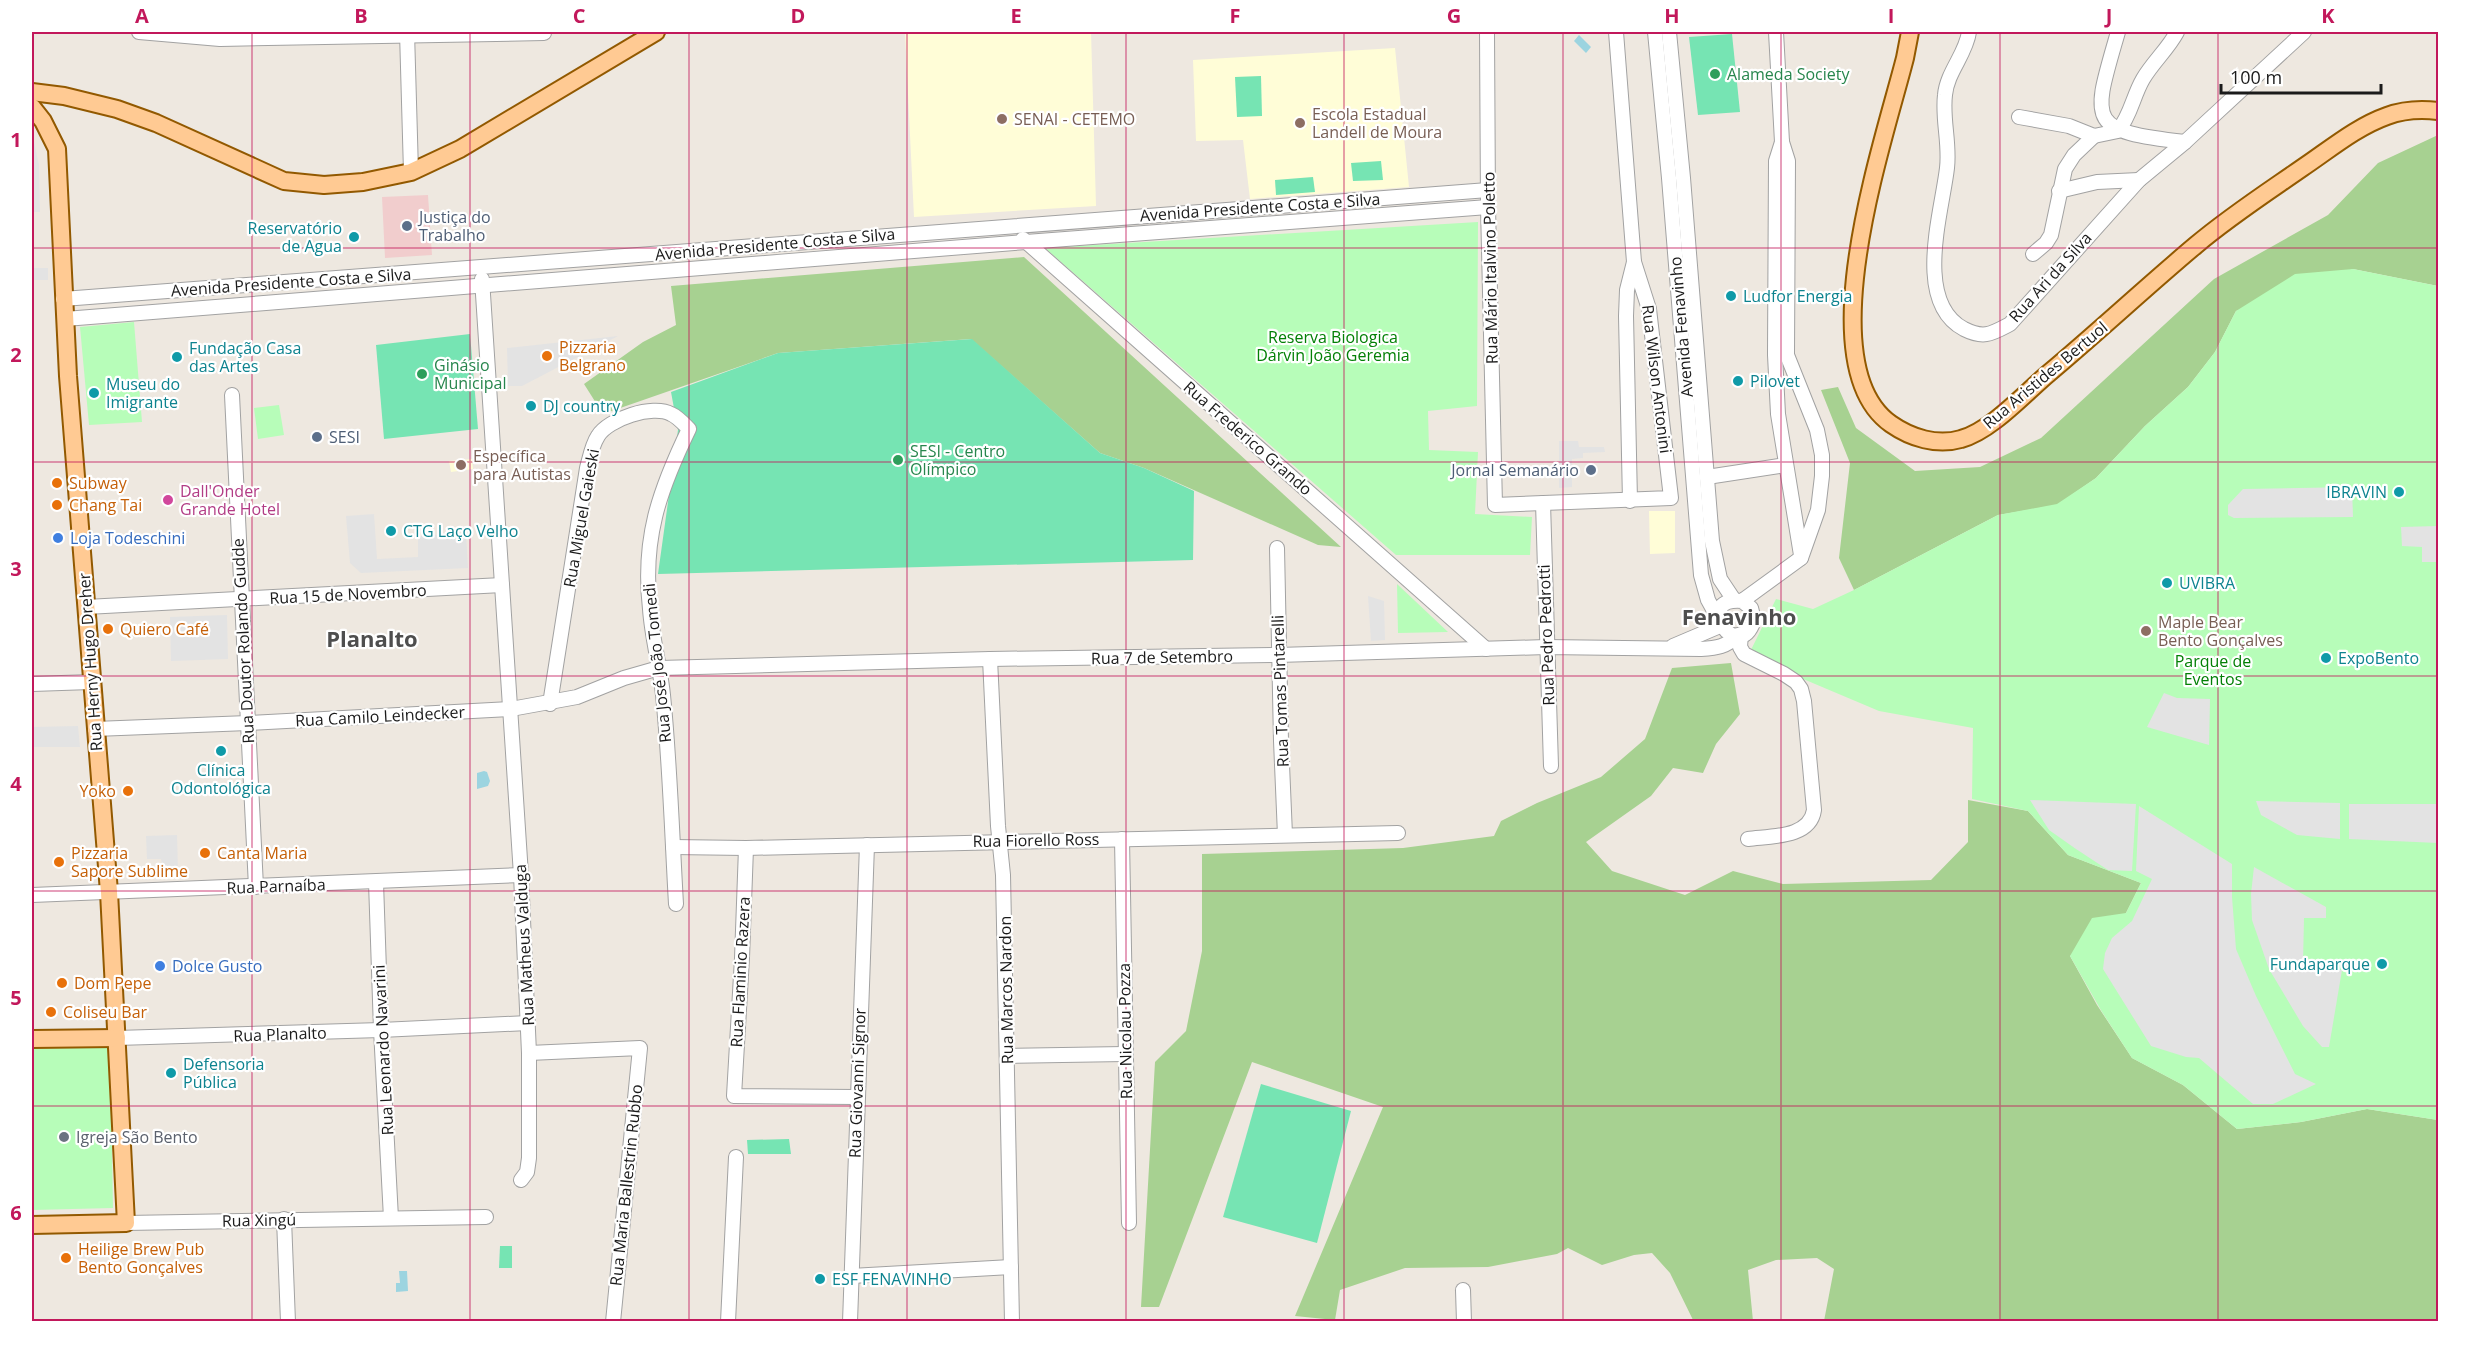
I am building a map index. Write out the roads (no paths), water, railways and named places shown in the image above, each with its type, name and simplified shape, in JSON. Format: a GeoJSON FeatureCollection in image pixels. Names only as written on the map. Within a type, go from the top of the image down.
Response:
{"type":"FeatureCollection","features":[{"type":"Feature","properties":{"kind":"main road"},"geometry":{"type":"LineString","coordinates":[[32,92],[64,96],[117,109],[156,123],[284,181],[334,184],[383,179],[411,172],[460,149],[656,32]]}},
{"type":"Feature","properties":{"kind":"main road","name":"Rua Aristides Bertuol"},"geometry":{"type":"LineString","coordinates":[[1910,32],[1860,235],[1854,282],[1854,354],[1860,382],[1883,418],[1901,431],[1918,439],[1940,441],[1961,439],[1988,426],[2113,320],[2197,244],[2277,185],[2370,123],[2410,110],[2439,111]]}},
{"type":"Feature","properties":{"kind":"main road"},"geometry":{"type":"LineString","coordinates":[[35,111],[45,103],[64,96]]}},
{"type":"Feature","properties":{"kind":"main road","name":"Rua Herny Hugo Dreher"},"geometry":{"type":"LineString","coordinates":[[35,111],[53,138],[57,149],[63,299],[109,892],[126,1223]]}},
{"type":"Feature","properties":{"kind":"main road","name":"Rua Planalto"},"geometry":{"type":"LineString","coordinates":[[32,1039],[117,1038]]}},
{"type":"Feature","properties":{"kind":"main road","name":"Rua Xingú"},"geometry":{"type":"LineString","coordinates":[[32,1225],[126,1223]]}},
{"type":"Feature","properties":{"kind":"street"},"geometry":{"type":"LineString","coordinates":[[139,32],[220,39],[407,33],[544,33]]}},
{"type":"Feature","properties":{"kind":"street","name":"Rua Mário Italvino Poletto"},"geometry":{"type":"LineString","coordinates":[[1487,32],[1488,207],[1495,505],[1542,504]]}},
{"type":"Feature","properties":{"kind":"street","name":"Rua Wilson Antonini"},"geometry":{"type":"LineString","coordinates":[[1616,32],[1634,262],[1650,309],[1671,498],[1630,501],[1626,316],[1627,290],[1634,262]]}},
{"type":"Feature","properties":{"kind":"street","name":"Avenida Fenavinho"},"geometry":{"type":"LineString","coordinates":[[1655,32],[1662,96],[1690,258],[1707,477],[1703,508],[1701,575],[1708,600],[1719,623]]}},
{"type":"Feature","properties":{"kind":"street","name":"Avenida Fenavinho"},"geometry":{"type":"LineString","coordinates":[[1669,32],[1677,95],[1676,260],[1683,345],[1703,508],[1720,579],[1738,600]]}},
{"type":"Feature","properties":{"kind":"street"},"geometry":{"type":"LineString","coordinates":[[1738,600],[1751,608],[1754,620],[1748,631],[1739,635],[1727,633],[1719,623],[1719,615],[1724,605],[1738,600],[1801,558],[1818,510],[1822,476],[1822,455],[1817,430],[1787,355],[1788,160],[1782,142],[1776,32]]}},
{"type":"Feature","properties":{"kind":"street","name":"Rua Ari da Silva"},"geometry":{"type":"LineString","coordinates":[[1970,32],[1968,42],[1947,84],[1945,96],[1947,167],[1935,249],[1934,277],[1941,308],[1958,326],[1976,335],[1991,334],[2010,324],[2139,180],[2185,142],[2304,32]]}},
{"type":"Feature","properties":{"kind":"street"},"geometry":{"type":"LineString","coordinates":[[2118,32],[2103,85],[2102,113],[2107,124],[2118,131],[2142,137],[2185,142]]}},
{"type":"Feature","properties":{"kind":"street"},"geometry":{"type":"LineString","coordinates":[[2033,254],[2046,243],[2050,235],[2065,169],[2074,155],[2094,136],[2118,131],[2144,77],[2161,57],[2177,32]]}},
{"type":"Feature","properties":{"kind":"street"},"geometry":{"type":"LineString","coordinates":[[407,33],[411,172]]}},
{"type":"Feature","properties":{"kind":"street"},"geometry":{"type":"LineString","coordinates":[[1662,96],[1677,95]]}},
{"type":"Feature","properties":{"kind":"street"},"geometry":{"type":"LineString","coordinates":[[2019,117],[2069,126],[2094,136]]}},
{"type":"Feature","properties":{"kind":"street"},"geometry":{"type":"LineString","coordinates":[[1782,142],[1776,160],[1775,355],[1778,414],[1801,558]]}},
{"type":"Feature","properties":{"kind":"street"},"geometry":{"type":"LineString","coordinates":[[2060,191],[2097,182],[2139,180]]}},
{"type":"Feature","properties":{"kind":"street","name":"Avenida Presidente Costa e Silva"},"geometry":{"type":"LineString","coordinates":[[63,299],[1488,190]]}},
{"type":"Feature","properties":{"kind":"street"},"geometry":{"type":"LineString","coordinates":[[1277,206],[1278,223]]}},
{"type":"Feature","properties":{"kind":"street","name":"Avenida Presidente Costa e Silva"},"geometry":{"type":"LineString","coordinates":[[65,319],[1488,207]]}},
{"type":"Feature","properties":{"kind":"street"},"geometry":{"type":"LineString","coordinates":[[1214,210],[1216,227]]}},
{"type":"Feature","properties":{"kind":"street","name":"Rua Frederico Grando"},"geometry":{"type":"LineString","coordinates":[[1013,225],[1026,242],[1486,649]]}},
{"type":"Feature","properties":{"kind":"street"},"geometry":{"type":"LineString","coordinates":[[685,251],[687,269]]}},
{"type":"Feature","properties":{"kind":"street"},"geometry":{"type":"LineString","coordinates":[[1676,260],[1690,258]]}},
{"type":"Feature","properties":{"kind":"street","name":"Rua Matheus Valduga"},"geometry":{"type":"LineString","coordinates":[[481,267],[511,709],[528,1023],[530,1158],[527,1172],[521,1180]]}},
{"type":"Feature","properties":{"kind":"street"},"geometry":{"type":"LineString","coordinates":[[369,277],[370,294]]}},
{"type":"Feature","properties":{"kind":"street"},"geometry":{"type":"LineString","coordinates":[[199,289],[201,309]]}},
{"type":"Feature","properties":{"kind":"street"},"geometry":{"type":"LineString","coordinates":[[1683,345],[1697,343]]}},
{"type":"Feature","properties":{"kind":"street","name":"Rua Doutor Rolando Gudde"},"geometry":{"type":"LineString","coordinates":[[232,395],[256,887]]}},
{"type":"Feature","properties":{"kind":"street","name":"Rua Miguel Gaieski"},"geometry":{"type":"LineString","coordinates":[[550,704],[587,468],[597,436],[605,427],[621,418],[638,413],[659,411],[671,413],[690,429]]}},
{"type":"Feature","properties":{"kind":"street","name":"Rua José João Tomedi"},"geometry":{"type":"LineString","coordinates":[[676,904],[659,668],[649,606],[648,576],[650,540],[658,501],[690,429]]}},
{"type":"Feature","properties":{"kind":"street"},"geometry":{"type":"LineString","coordinates":[[1707,477],[1786,465]]}},
{"type":"Feature","properties":{"kind":"street"},"geometry":{"type":"LineString","coordinates":[[1542,504],[1630,501]]}},
{"type":"Feature","properties":{"kind":"street","name":"Rua Pedro Pedrotti"},"geometry":{"type":"LineString","coordinates":[[1542,504],[1551,766]]}},
{"type":"Feature","properties":{"kind":"street","name":"Rua Tomas Pintarelli"},"geometry":{"type":"LineString","coordinates":[[1277,548],[1278,655],[1285,835]]}},
{"type":"Feature","properties":{"kind":"street","name":"Rua 15 de Novembro"},"geometry":{"type":"LineString","coordinates":[[86,607],[502,585]]}},
{"type":"Feature","properties":{"kind":"street","name":"Rua 7 de Setembro"},"geometry":{"type":"LineString","coordinates":[[1665,649],[1706,633],[1719,623]]}},
{"type":"Feature","properties":{"kind":"street"},"geometry":{"type":"LineString","coordinates":[[1739,635],[1740,648],[1744,654],[1784,674],[1801,689],[1814,810],[1813,818],[1804,828],[1793,832],[1748,839]]}},
{"type":"Feature","properties":{"kind":"street","name":"Rua 7 de Setembro"},"geometry":{"type":"LineString","coordinates":[[659,668],[1546,647],[1720,648],[1739,635]]}},
{"type":"Feature","properties":{"kind":"street","name":"Rua Marcos Nardon"},"geometry":{"type":"LineString","coordinates":[[990,659],[1003,875],[1012,1322]]}},
{"type":"Feature","properties":{"kind":"street","name":"Rua Camilo Leindecker"},"geometry":{"type":"LineString","coordinates":[[95,729],[511,709],[577,698],[624,678],[659,668]]}},
{"type":"Feature","properties":{"kind":"street"},"geometry":{"type":"LineString","coordinates":[[32,684],[91,682]]}},
{"type":"Feature","properties":{"kind":"street","name":"Rua Fiorello Ross"},"geometry":{"type":"LineString","coordinates":[[673,847],[746,848],[1398,832]]}},
{"type":"Feature","properties":{"kind":"street","name":"Rua Nicolau Pozza"},"geometry":{"type":"LineString","coordinates":[[1122,839],[1129,1223]]}},
{"type":"Feature","properties":{"kind":"street","name":"Rua Giovanni Signor"},"geometry":{"type":"LineString","coordinates":[[850,1322],[856,1097],[867,845]]}},
{"type":"Feature","properties":{"kind":"street","name":"Rua Flaminio Razera"},"geometry":{"type":"LineString","coordinates":[[746,848],[734,1096],[856,1097]]}},
{"type":"Feature","properties":{"kind":"street","name":"Rua Parnaíba"},"geometry":{"type":"LineString","coordinates":[[32,895],[521,875]]}},
{"type":"Feature","properties":{"kind":"street","name":"Rua Leonardo Navarini"},"geometry":{"type":"LineString","coordinates":[[376,882],[391,1218]]}},
{"type":"Feature","properties":{"kind":"street","name":"Rua Planalto"},"geometry":{"type":"LineString","coordinates":[[117,1038],[528,1023]]}},
{"type":"Feature","properties":{"kind":"street","name":"Rua Maria Ballestrin Rubbo"},"geometry":{"type":"LineString","coordinates":[[529,1053],[640,1048],[614,1322]]}},
{"type":"Feature","properties":{"kind":"street"},"geometry":{"type":"LineString","coordinates":[[1007,1056],[1125,1054]]}},
{"type":"Feature","properties":{"kind":"street"},"geometry":{"type":"LineString","coordinates":[[728,1322],[736,1156]]}},
{"type":"Feature","properties":{"kind":"street","name":"Rua Xingú"},"geometry":{"type":"LineString","coordinates":[[126,1223],[486,1217]]}},
{"type":"Feature","properties":{"kind":"street"},"geometry":{"type":"LineString","coordinates":[[284,1219],[288,1322]]}},
{"type":"Feature","properties":{"kind":"street"},"geometry":{"type":"LineString","coordinates":[[851,1276],[1011,1267]]}},
{"type":"Feature","properties":{"kind":"street"},"geometry":{"type":"LineString","coordinates":[[1463,1290],[1464,1322]]}},
{"type":"Feature","properties":{"kind":"water"},"geometry":{"type":"Polygon","coordinates":[[[1579,35],[1591,47],[1586,53],[1574,41],[1579,35]]]}},
{"type":"Feature","properties":{"kind":"water"},"geometry":{"type":"Polygon","coordinates":[[[487,772],[490,781],[488,786],[477,789],[477,773],[487,772]]]}},
{"type":"Feature","properties":{"kind":"water"},"geometry":{"type":"Polygon","coordinates":[[[399,1271],[407,1271],[408,1291],[396,1292],[396,1283],[400,1283],[399,1271]]]}},
{"type":"Feature","properties":{"kind":"place","name":"Alameda Society"},"geometry":{"type":"Point","coordinates":[1715,74]}},
{"type":"Feature","properties":{"kind":"place","name":"SENAI - CETEMO"},"geometry":{"type":"Point","coordinates":[1002,119]}},
{"type":"Feature","properties":{"kind":"place","name":"Escola Estadual Landell de Moura"},"geometry":{"type":"Point","coordinates":[1300,123]}},
{"type":"Feature","properties":{"kind":"place","name":"Justiça do Trabalho"},"geometry":{"type":"Point","coordinates":[407,226]}},
{"type":"Feature","properties":{"kind":"place","name":"Reservatório de Agua"},"geometry":{"type":"Point","coordinates":[354,237]}},
{"type":"Feature","properties":{"kind":"place","name":"Ludfor Energia"},"geometry":{"type":"Point","coordinates":[1731,296]}},
{"type":"Feature","properties":{"kind":"place","name":"Pizzaria Belgrano"},"geometry":{"type":"Point","coordinates":[547,356]}},
{"type":"Feature","properties":{"kind":"place","name":"Fundação Casa das Artes"},"geometry":{"type":"Point","coordinates":[177,357]}},
{"type":"Feature","properties":{"kind":"place","name":"Ginásio Municipal"},"geometry":{"type":"Point","coordinates":[422,374]}},
{"type":"Feature","properties":{"kind":"place","name":"Pilovet"},"geometry":{"type":"Point","coordinates":[1738,381]}},
{"type":"Feature","properties":{"kind":"place","name":"Museu do Imigrante"},"geometry":{"type":"Point","coordinates":[94,393]}},
{"type":"Feature","properties":{"kind":"place","name":"DJ country"},"geometry":{"type":"Point","coordinates":[531,406]}},
{"type":"Feature","properties":{"kind":"place","name":"SESI"},"geometry":{"type":"Point","coordinates":[317,437]}},
{"type":"Feature","properties":{"kind":"place","name":"SESI - Centro Olímpico"},"geometry":{"type":"Point","coordinates":[898,460]}},
{"type":"Feature","properties":{"kind":"place","name":"Específica para Autistas"},"geometry":{"type":"Point","coordinates":[461,465]}},
{"type":"Feature","properties":{"kind":"place","name":"Jornal Semanário"},"geometry":{"type":"Point","coordinates":[1591,470]}},
{"type":"Feature","properties":{"kind":"place","name":"Subway"},"geometry":{"type":"Point","coordinates":[57,483]}},
{"type":"Feature","properties":{"kind":"place","name":"IBRAVIN"},"geometry":{"type":"Point","coordinates":[2399,492]}},
{"type":"Feature","properties":{"kind":"place","name":"Dall'Onder Grande Hotel"},"geometry":{"type":"Point","coordinates":[168,500]}},
{"type":"Feature","properties":{"kind":"place","name":"Chang Tai"},"geometry":{"type":"Point","coordinates":[57,505]}},
{"type":"Feature","properties":{"kind":"place","name":"CTG Laço Velho"},"geometry":{"type":"Point","coordinates":[391,531]}},
{"type":"Feature","properties":{"kind":"place","name":"Loja Todeschini"},"geometry":{"type":"Point","coordinates":[58,538]}},
{"type":"Feature","properties":{"kind":"place","name":"UVIBRA"},"geometry":{"type":"Point","coordinates":[2167,583]}},
{"type":"Feature","properties":{"kind":"place","name":"Quiero Café"},"geometry":{"type":"Point","coordinates":[108,629]}},
{"type":"Feature","properties":{"kind":"place","name":"Maple Bear Bento Gonçalves"},"geometry":{"type":"Point","coordinates":[2146,631]}},
{"type":"Feature","properties":{"kind":"place","name":"ExpoBento"},"geometry":{"type":"Point","coordinates":[2326,658]}},
{"type":"Feature","properties":{"kind":"place","name":"Clínica Odontológica"},"geometry":{"type":"Point","coordinates":[221,751]}},
{"type":"Feature","properties":{"kind":"place","name":"Yoko"},"geometry":{"type":"Point","coordinates":[128,791]}},
{"type":"Feature","properties":{"kind":"place","name":"Canta Maria"},"geometry":{"type":"Point","coordinates":[205,853]}},
{"type":"Feature","properties":{"kind":"place","name":"Pizzaria Sapore Sublime"},"geometry":{"type":"Point","coordinates":[59,862]}},
{"type":"Feature","properties":{"kind":"place","name":"Fundaparque"},"geometry":{"type":"Point","coordinates":[2382,964]}},
{"type":"Feature","properties":{"kind":"place","name":"Dolce Gusto"},"geometry":{"type":"Point","coordinates":[160,966]}},
{"type":"Feature","properties":{"kind":"place","name":"Dom Pepe"},"geometry":{"type":"Point","coordinates":[62,983]}},
{"type":"Feature","properties":{"kind":"place","name":"Coliseu Bar"},"geometry":{"type":"Point","coordinates":[51,1012]}},
{"type":"Feature","properties":{"kind":"place","name":"Defensoria Pública"},"geometry":{"type":"Point","coordinates":[171,1073]}},
{"type":"Feature","properties":{"kind":"place","name":"Igreja São Bento"},"geometry":{"type":"Point","coordinates":[64,1137]}},
{"type":"Feature","properties":{"kind":"place","name":"Heilige Brew Pub Bento Gonçalves"},"geometry":{"type":"Point","coordinates":[66,1258]}},
{"type":"Feature","properties":{"kind":"place","name":"ESF FENAVINHO"},"geometry":{"type":"Point","coordinates":[820,1279]}},
{"type":"Feature","properties":{"kind":"district","name":"Fenavinho"},"geometry":{"type":"Point","coordinates":[1739,616]}},
{"type":"Feature","properties":{"kind":"district","name":"Planalto"},"geometry":{"type":"Point","coordinates":[372,638]}},
{"type":"Feature","properties":{"kind":"park label","name":"Reserva Biologica Dárvin João Geremia"},"geometry":{"type":"Point","coordinates":[1333,346]}},
{"type":"Feature","properties":{"kind":"park label","name":"Parque de Eventos"},"geometry":{"type":"Point","coordinates":[2213,670]}}]}
